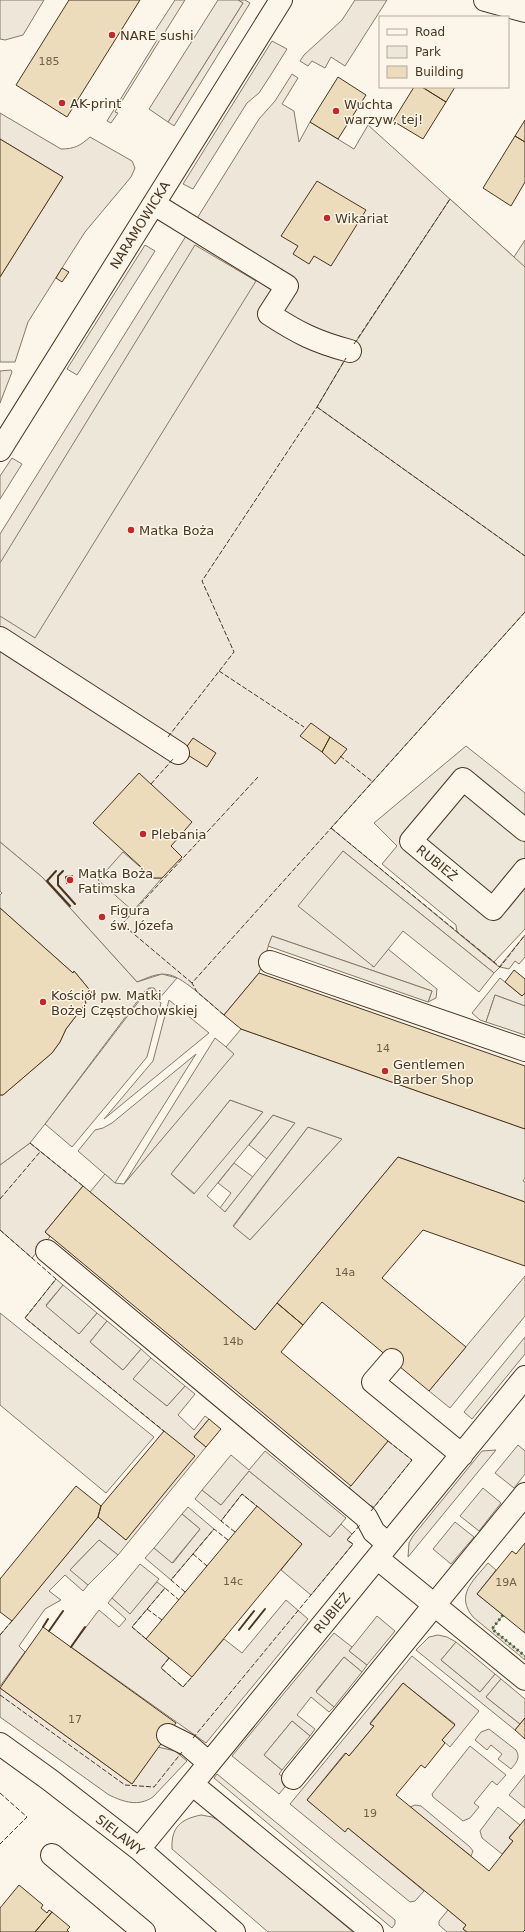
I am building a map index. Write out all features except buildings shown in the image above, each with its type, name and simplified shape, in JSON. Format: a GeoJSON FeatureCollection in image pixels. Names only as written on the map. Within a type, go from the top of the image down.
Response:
{"type":"FeatureCollection","features":[{"type":"Feature","properties":{"kind":"street","name":"NARAMOWICKA"},"geometry":{"type":"LineString","coordinates":[[0,450],[281,0]]}},
{"type":"Feature","properties":{"kind":"street"},"geometry":{"type":"LineString","coordinates":[[488,6],[525,11]]}},
{"type":"Feature","properties":{"kind":"street"},"geometry":{"type":"LineString","coordinates":[[154,204],[287,286],[269,314],[299,333],[324,344],[350,350]]}},
{"type":"Feature","properties":{"kind":"street"},"geometry":{"type":"LineString","coordinates":[[0,638],[178,753]]}},
{"type":"Feature","properties":{"kind":"street","name":"RUBIEŻ"},"geometry":{"type":"LineString","coordinates":[[525,830],[463,779],[411,841],[493,909],[525,870]]}},
{"type":"Feature","properties":{"kind":"street"},"geometry":{"type":"LineString","coordinates":[[270,962],[525,1050]]}},
{"type":"Feature","properties":{"kind":"street"},"geometry":{"type":"LineString","coordinates":[[47,1251],[366,1517],[383,1551],[435,1605],[525,1679]]}},
{"type":"Feature","properties":{"kind":"street"},"geometry":{"type":"LineString","coordinates":[[392,1360],[374,1382],[462,1455]]}},
{"type":"Feature","properties":{"kind":"street","name":"RUBIEŻ"},"geometry":{"type":"LineString","coordinates":[[139,1849],[525,1377]]}},
{"type":"Feature","properties":{"kind":"street"},"geometry":{"type":"LineString","coordinates":[[293,1778],[525,1494]]}},
{"type":"Feature","properties":{"kind":"street"},"geometry":{"type":"LineString","coordinates":[[168,1735],[188,1745],[216,1755]]}},
{"type":"Feature","properties":{"kind":"street","name":"SIELAWY"},"geometry":{"type":"LineString","coordinates":[[0,1744],[50,1780],[139,1849],[234,1932]]}},
{"type":"Feature","properties":{"kind":"street"},"geometry":{"type":"LineString","coordinates":[[192,1784],[372,1932]]}},
{"type":"Feature","properties":{"kind":"street"},"geometry":{"type":"LineString","coordinates":[[52,1855],[144,1932]]}},
{"type":"Feature","properties":{"kind":"green space"},"geometry":{"type":"Polygon","coordinates":[[[0,0],[44,0],[23,35],[5,40],[0,39],[0,0]]]}},
{"type":"Feature","properties":{"kind":"green space"},"geometry":{"type":"Polygon","coordinates":[[[175,0],[185,0],[115,112],[118,113],[111,123],[107,121],[157,40],[151,37],[175,0]]]}},
{"type":"Feature","properties":{"kind":"green space"},"geometry":{"type":"Polygon","coordinates":[[[238,0],[245,0],[250,3],[174,126],[168,122],[243,3],[238,0]]]}},
{"type":"Feature","properties":{"kind":"green space"},"geometry":{"type":"Polygon","coordinates":[[[355,0],[387,0],[345,66],[331,57],[325,68],[312,61],[308,66],[300,61],[304,55],[342,20],[355,0]]]}},
{"type":"Feature","properties":{"kind":"green space"},"geometry":{"type":"Polygon","coordinates":[[[292,74],[298,78],[282,104],[294,111],[299,142],[310,122],[354,149],[368,125],[514,257],[525,240],[525,612],[331,828],[499,967],[525,935],[525,957],[519,964],[515,961],[509,969],[500,967],[494,973],[343,851],[373,967],[388,949],[437,989],[436,998],[428,1002],[432,991],[272,936],[259,973],[224,1015],[190,986],[176,977],[161,974],[137,982],[42,877],[0,842],[0,534],[259,119],[275,101],[292,74]]]}},
{"type":"Feature","properties":{"kind":"green space"},"geometry":{"type":"Polygon","coordinates":[[[0,113],[61,149],[77,146],[90,137],[132,161],[135,168],[131,177],[85,232],[28,322],[15,362],[0,362],[0,277],[63,177],[0,139],[0,113]]]}},
{"type":"Feature","properties":{"kind":"green space"},"geometry":{"type":"Polygon","coordinates":[[[11,370],[12,372],[0,403],[0,371],[11,370]]]}},
{"type":"Feature","properties":{"kind":"green space"},"geometry":{"type":"Polygon","coordinates":[[[500,978],[522,996],[525,993],[525,1006],[495,995],[486,1022],[480,1020],[472,1013],[500,978]]]}},
{"type":"Feature","properties":{"kind":"green space"},"geometry":{"type":"Polygon","coordinates":[[[149,988],[154,988],[157,990],[158,1000],[161,1003],[147,1057],[72,1147],[45,1124],[149,988]]]}},
{"type":"Feature","properties":{"kind":"green space"},"geometry":{"type":"Polygon","coordinates":[[[169,1000],[209,1033],[104,1119],[153,1061],[169,1000]]]}},
{"type":"Feature","properties":{"kind":"green space"},"geometry":{"type":"Polygon","coordinates":[[[215,1038],[235,1054],[124,1184],[215,1038]]]}},
{"type":"Feature","properties":{"kind":"green space"},"geometry":{"type":"Polygon","coordinates":[[[196,1054],[115,1183],[78,1151],[95,1130],[112,1123],[196,1054]]]}},
{"type":"Feature","properties":{"kind":"green space"},"geometry":{"type":"Polygon","coordinates":[[[230,1100],[263,1112],[195,1194],[171,1174],[230,1100]]]}},
{"type":"Feature","properties":{"kind":"green space"},"geometry":{"type":"Polygon","coordinates":[[[273,1115],[295,1123],[267,1159],[249,1145],[273,1115]]]}},
{"type":"Feature","properties":{"kind":"green space"},"geometry":{"type":"Polygon","coordinates":[[[308,1127],[342,1139],[250,1240],[233,1227],[308,1127]]]}},
{"type":"Feature","properties":{"kind":"green space"},"geometry":{"type":"Polygon","coordinates":[[[30,1143],[83,1186],[45,1232],[50,1237],[32,1258],[0,1230],[0,1165],[30,1143]]]}},
{"type":"Feature","properties":{"kind":"green space"},"geometry":{"type":"Polygon","coordinates":[[[234,1163],[253,1177],[225,1212],[220,1208],[231,1193],[218,1183],[234,1163]]]}},
{"type":"Feature","properties":{"kind":"green space"},"geometry":{"type":"Polygon","coordinates":[[[525,1276],[525,1316],[450,1408],[429,1391],[525,1276]]]}},
{"type":"Feature","properties":{"kind":"green space"},"geometry":{"type":"Polygon","coordinates":[[[56,1279],[63,1285],[46,1305],[79,1334],[97,1313],[107,1321],[90,1342],[123,1370],[141,1349],[151,1358],[134,1379],[167,1406],[185,1386],[195,1394],[178,1415],[194,1430],[205,1416],[209,1419],[194,1437],[206,1447],[118,1555],[99,1540],[71,1569],[88,1585],[83,1591],[65,1575],[49,1591],[61,1600],[45,1609],[19,1646],[25,1652],[0,1686],[0,1635],[98,1517],[126,1540],[194,1456],[25,1318],[56,1279]]]}},
{"type":"Feature","properties":{"kind":"green space"},"geometry":{"type":"Polygon","coordinates":[[[388,1441],[412,1460],[374,1507],[369,1505],[349,1488],[388,1441]]]}},
{"type":"Feature","properties":{"kind":"green space"},"geometry":{"type":"Polygon","coordinates":[[[496,1450],[408,1557],[409,1543],[413,1536],[482,1451],[496,1450]]]}},
{"type":"Feature","properties":{"kind":"green space"},"geometry":{"type":"Polygon","coordinates":[[[249,1471],[330,1537],[341,1524],[352,1534],[347,1540],[353,1544],[311,1595],[281,1570],[302,1544],[242,1494],[221,1521],[195,1499],[202,1490],[221,1505],[249,1471]]]}},
{"type":"Feature","properties":{"kind":"green space"},"geometry":{"type":"Polygon","coordinates":[[[188,1507],[214,1529],[171,1580],[145,1558],[154,1548],[173,1563],[200,1529],[182,1514],[188,1507]]]}},
{"type":"Feature","properties":{"kind":"green space"},"geometry":{"type":"Polygon","coordinates":[[[488,1563],[496,1570],[477,1594],[503,1615],[492,1629],[525,1656],[525,1660],[473,1617],[468,1609],[466,1595],[468,1588],[488,1563]]]}},
{"type":"Feature","properties":{"kind":"green space"},"geometry":{"type":"Polygon","coordinates":[[[157,1582],[165,1588],[132,1627],[169,1658],[161,1668],[183,1687],[224,1639],[242,1653],[286,1600],[308,1619],[206,1743],[71,1647],[99,1610],[119,1627],[126,1619],[108,1603],[112,1598],[130,1613],[157,1582]]]}},
{"type":"Feature","properties":{"kind":"green space"},"geometry":{"type":"Polygon","coordinates":[[[334,1633],[352,1647],[349,1651],[367,1665],[362,1672],[344,1657],[316,1691],[334,1707],[329,1712],[311,1697],[297,1715],[315,1729],[310,1736],[292,1721],[264,1755],[282,1770],[279,1774],[289,1782],[279,1794],[232,1756],[334,1633]]]}},
{"type":"Feature","properties":{"kind":"green space"},"geometry":{"type":"Polygon","coordinates":[[[438,1635],[447,1637],[456,1642],[441,1660],[480,1692],[495,1674],[501,1679],[486,1697],[520,1724],[515,1730],[416,1650],[429,1637],[438,1635]]]}},
{"type":"Feature","properties":{"kind":"green space"},"geometry":{"type":"Polygon","coordinates":[[[412,1656],[479,1711],[450,1747],[442,1740],[455,1724],[403,1683],[370,1723],[374,1726],[349,1756],[345,1753],[307,1800],[345,1831],[348,1828],[424,1891],[415,1901],[410,1902],[290,1804],[412,1656]]]}},
{"type":"Feature","properties":{"kind":"green space"},"geometry":{"type":"Polygon","coordinates":[[[0,1688],[132,1784],[158,1747],[175,1751],[187,1761],[153,1797],[136,1803],[120,1800],[109,1795],[0,1717],[0,1688]]]}},
{"type":"Feature","properties":{"kind":"green space"},"geometry":{"type":"Polygon","coordinates":[[[489,1729],[516,1750],[518,1758],[511,1769],[498,1759],[502,1754],[491,1745],[487,1750],[475,1740],[481,1732],[489,1729]]]}},
{"type":"Feature","properties":{"kind":"green space"},"geometry":{"type":"Polygon","coordinates":[[[470,1746],[506,1775],[497,1785],[492,1781],[474,1803],[479,1807],[470,1818],[463,1821],[433,1797],[432,1794],[470,1746]]]}},
{"type":"Feature","properties":{"kind":"green space"},"geometry":{"type":"Polygon","coordinates":[[[217,1774],[395,1920],[395,1924],[392,1928],[214,1778],[217,1774]]]}},
{"type":"Feature","properties":{"kind":"green space"},"geometry":{"type":"Polygon","coordinates":[[[525,1775],[525,1808],[509,1795],[525,1775]]]}},
{"type":"Feature","properties":{"kind":"green space"},"geometry":{"type":"Polygon","coordinates":[[[415,1805],[421,1806],[470,1847],[473,1851],[471,1856],[410,1807],[415,1805]]]}},
{"type":"Feature","properties":{"kind":"green space"},"geometry":{"type":"Polygon","coordinates":[[[498,1807],[520,1825],[509,1837],[513,1841],[502,1854],[482,1838],[480,1831],[498,1807]]]}},
{"type":"Feature","properties":{"kind":"green space"},"geometry":{"type":"Polygon","coordinates":[[[201,1815],[212,1817],[222,1822],[353,1932],[268,1932],[172,1849],[173,1835],[179,1825],[188,1819],[201,1815]]]}},
{"type":"Feature","properties":{"kind":"green space"},"geometry":{"type":"Polygon","coordinates":[[[448,1910],[466,1925],[463,1929],[467,1932],[447,1932],[439,1925],[439,1921],[448,1910]]]}},
{"type":"Feature","properties":{"kind":"shaded area"},"geometry":{"type":"Polygon","coordinates":[[[218,0],[238,0],[243,3],[168,122],[149,109],[218,0]]]}},
{"type":"Feature","properties":{"kind":"shaded area"},"geometry":{"type":"Polygon","coordinates":[[[272,41],[287,49],[259,93],[247,103],[193,189],[183,184],[272,41]]]}},
{"type":"Feature","properties":{"kind":"shaded area"},"geometry":{"type":"Polygon","coordinates":[[[450,199],[525,267],[525,556],[317,407],[350,351],[450,199]]]}},
{"type":"Feature","properties":{"kind":"shaded area"},"geometry":{"type":"Polygon","coordinates":[[[145,245],[155,251],[77,375],[67,369],[145,245]]]}},
{"type":"Feature","properties":{"kind":"shaded area"},"geometry":{"type":"Polygon","coordinates":[[[195,245],[256,281],[35,638],[0,616],[0,563],[195,245]]]}},
{"type":"Feature","properties":{"kind":"shaded area"},"geometry":{"type":"Polygon","coordinates":[[[12,458],[22,464],[0,499],[0,476],[12,458]]]}},
{"type":"Feature","properties":{"kind":"shaded area"},"geometry":{"type":"Polygon","coordinates":[[[466,746],[525,793],[525,929],[494,962],[457,932],[456,925],[382,864],[397,846],[374,823],[466,746]]]}},
{"type":"Feature","properties":{"kind":"shaded area"},"geometry":{"type":"Polygon","coordinates":[[[0,842],[42,877],[137,982],[162,974],[177,978],[158,1000],[158,994],[154,988],[149,988],[145,991],[30,1143],[0,1165],[0,1095],[3,1095],[52,1053],[60,1042],[66,1029],[86,1003],[85,1001],[90,995],[91,996],[93,994],[74,971],[73,973],[0,908],[0,895],[2,893],[0,891],[0,842]]]}},
{"type":"Feature","properties":{"kind":"shaded area"},"geometry":{"type":"Polygon","coordinates":[[[343,851],[494,973],[479,992],[403,931],[374,967],[298,906],[343,851]]]}},
{"type":"Feature","properties":{"kind":"shaded area"},"geometry":{"type":"Polygon","coordinates":[[[123,852],[153,878],[162,878],[133,911],[98,880],[123,852]]]}},
{"type":"Feature","properties":{"kind":"shaded area"},"geometry":{"type":"Polygon","coordinates":[[[272,936],[432,991],[428,1002],[268,946],[272,936]]]}},
{"type":"Feature","properties":{"kind":"shaded area"},"geometry":{"type":"Polygon","coordinates":[[[495,995],[525,1006],[525,1035],[486,1022],[495,995]]]}},
{"type":"Feature","properties":{"kind":"shaded area"},"geometry":{"type":"Polygon","coordinates":[[[241,1029],[525,1129],[525,1178],[523,1181],[525,1182],[525,1202],[398,1157],[255,1330],[90,1192],[105,1174],[115,1183],[124,1184],[234,1054],[226,1047],[241,1029]],[[230,1100],[171,1174],[194,1194],[263,1112],[230,1100]],[[273,1115],[207,1196],[225,1212],[295,1123],[273,1115]],[[308,1127],[233,1226],[250,1240],[342,1139],[308,1127]]]}},
{"type":"Feature","properties":{"kind":"shaded area"},"geometry":{"type":"Polygon","coordinates":[[[63,1285],[97,1313],[79,1334],[46,1306],[63,1285]]]}},
{"type":"Feature","properties":{"kind":"shaded area"},"geometry":{"type":"Polygon","coordinates":[[[0,1313],[154,1437],[106,1493],[0,1405],[0,1313]]]}},
{"type":"Feature","properties":{"kind":"shaded area"},"geometry":{"type":"Polygon","coordinates":[[[107,1321],[141,1349],[123,1370],[90,1342],[107,1321]]]}},
{"type":"Feature","properties":{"kind":"shaded area"},"geometry":{"type":"Polygon","coordinates":[[[525,1337],[525,1354],[472,1419],[464,1412],[525,1337]]]}},
{"type":"Feature","properties":{"kind":"shaded area"},"geometry":{"type":"Polygon","coordinates":[[[151,1358],[185,1386],[167,1406],[133,1379],[151,1358]]]}},
{"type":"Feature","properties":{"kind":"shaded area"},"geometry":{"type":"Polygon","coordinates":[[[518,1445],[525,1451],[525,1474],[514,1488],[495,1473],[518,1445]]]}},
{"type":"Feature","properties":{"kind":"shaded area"},"geometry":{"type":"Polygon","coordinates":[[[265,1451],[346,1518],[330,1537],[249,1471],[221,1505],[202,1490],[231,1455],[249,1470],[265,1451]]]}},
{"type":"Feature","properties":{"kind":"shaded area"},"geometry":{"type":"Polygon","coordinates":[[[483,1488],[501,1503],[479,1531],[460,1516],[483,1488]]]}},
{"type":"Feature","properties":{"kind":"shaded area"},"geometry":{"type":"Polygon","coordinates":[[[182,1514],[200,1529],[172,1563],[154,1548],[182,1514]]]}},
{"type":"Feature","properties":{"kind":"shaded area"},"geometry":{"type":"Polygon","coordinates":[[[455,1522],[474,1537],[451,1564],[433,1549],[455,1522]]]}},
{"type":"Feature","properties":{"kind":"shaded area"},"geometry":{"type":"Polygon","coordinates":[[[99,1540],[118,1555],[88,1585],[70,1570],[99,1540]]]}},
{"type":"Feature","properties":{"kind":"shaded area"},"geometry":{"type":"Polygon","coordinates":[[[140,1564],[159,1579],[130,1614],[112,1598],[140,1564]]]}},
{"type":"Feature","properties":{"kind":"shaded area"},"geometry":{"type":"Polygon","coordinates":[[[377,1616],[395,1631],[367,1665],[349,1651],[377,1616]]]}},
{"type":"Feature","properties":{"kind":"shaded area"},"geometry":{"type":"Polygon","coordinates":[[[456,1642],[495,1674],[480,1692],[441,1660],[456,1642]]]}},
{"type":"Feature","properties":{"kind":"shaded area"},"geometry":{"type":"Polygon","coordinates":[[[344,1657],[362,1672],[334,1707],[316,1692],[344,1657]]]}},
{"type":"Feature","properties":{"kind":"shaded area"},"geometry":{"type":"Polygon","coordinates":[[[501,1679],[525,1699],[525,1718],[520,1724],[486,1697],[501,1679]]]}},
{"type":"Feature","properties":{"kind":"shaded area"},"geometry":{"type":"Polygon","coordinates":[[[292,1721],[310,1736],[282,1770],[264,1755],[292,1721]]]}},
{"type":"Feature","properties":{"kind":"hedge"},"geometry":{"type":"LineString","coordinates":[[503,1615],[492,1629],[525,1656]]}},
{"type":"Feature","properties":{"kind":"fence"},"geometry":{"type":"LineString","coordinates":[[354,344],[450,199]]}},
{"type":"Feature","properties":{"kind":"fence"},"geometry":{"type":"LineString","coordinates":[[168,737],[234,652],[202,581],[317,407],[346,358]]}},
{"type":"Feature","properties":{"kind":"fence"},"geometry":{"type":"LineString","coordinates":[[317,407],[525,556]]}},
{"type":"Feature","properties":{"kind":"fence"},"geometry":{"type":"LineString","coordinates":[[224,1015],[197,992],[192,983],[525,612]]}},
{"type":"Feature","properties":{"kind":"fence"},"geometry":{"type":"LineString","coordinates":[[219,671],[304,727]]}},
{"type":"Feature","properties":{"kind":"fence"},"geometry":{"type":"LineString","coordinates":[[340,756],[373,782]]}},
{"type":"Feature","properties":{"kind":"fence"},"geometry":{"type":"LineString","coordinates":[[151,784],[173,759]]}},
{"type":"Feature","properties":{"kind":"fence"},"geometry":{"type":"LineString","coordinates":[[192,983],[122,924],[258,777]]}},
{"type":"Feature","properties":{"kind":"fence"},"geometry":{"type":"LineString","coordinates":[[331,828],[500,967],[525,935]]}},
{"type":"Feature","properties":{"kind":"fence"},"geometry":{"type":"LineString","coordinates":[[30,1143],[83,1186]]}},
{"type":"Feature","properties":{"kind":"fence"},"geometry":{"type":"LineString","coordinates":[[0,1199],[40,1152]]}},
{"type":"Feature","properties":{"kind":"fence"},"geometry":{"type":"LineString","coordinates":[[0,1230],[56,1279],[25,1318],[164,1431]]}},
{"type":"Feature","properties":{"kind":"fence"},"geometry":{"type":"LineString","coordinates":[[371,1511],[412,1460],[388,1441]]}},
{"type":"Feature","properties":{"kind":"fence"},"geometry":{"type":"LineString","coordinates":[[235,1532],[221,1521],[242,1494],[257,1506]]}},
{"type":"Feature","properties":{"kind":"fence"},"geometry":{"type":"LineString","coordinates":[[193,1738],[353,1544],[347,1540],[360,1525]]}},
{"type":"Feature","properties":{"kind":"fence"},"geometry":{"type":"LineString","coordinates":[[185,1592],[171,1580],[214,1529],[228,1540]]}},
{"type":"Feature","properties":{"kind":"fence"},"geometry":{"type":"LineString","coordinates":[[193,1554],[207,1566]]}},
{"type":"Feature","properties":{"kind":"fence"},"geometry":{"type":"LineString","coordinates":[[146,1639],[132,1627],[165,1588],[179,1600]]}},
{"type":"Feature","properties":{"kind":"fence"},"geometry":{"type":"LineString","coordinates":[[147,1609],[162,1620]]}},
{"type":"Feature","properties":{"kind":"fence"},"geometry":{"type":"LineString","coordinates":[[0,1635],[12,1621]]}},
{"type":"Feature","properties":{"kind":"fence"},"geometry":{"type":"LineString","coordinates":[[169,1658],[161,1668],[183,1687],[192,1677]]}},
{"type":"Feature","properties":{"kind":"fence"},"geometry":{"type":"LineString","coordinates":[[0,1695],[125,1785],[154,1787],[182,1752]]}},
{"type":"Feature","properties":{"kind":"fence"},"geometry":{"type":"LineString","coordinates":[[0,1793],[27,1817],[0,1844]]}},
{"type":"Feature","properties":{"kind":"wall"},"geometry":{"type":"LineString","coordinates":[[56,871],[47,881],[70,906]]}},
{"type":"Feature","properties":{"kind":"wall"},"geometry":{"type":"LineString","coordinates":[[63,871],[58,876],[58,885],[75,904]]}},
{"type":"Feature","properties":{"kind":"wall"},"geometry":{"type":"LineString","coordinates":[[72,876],[73,882],[67,883],[66,877],[72,876]]}},
{"type":"Feature","properties":{"kind":"wall"},"geometry":{"type":"LineString","coordinates":[[249,1629],[265,1609]]}},
{"type":"Feature","properties":{"kind":"wall"},"geometry":{"type":"LineString","coordinates":[[49,1631],[63,1611]]}},
{"type":"Feature","properties":{"kind":"wall"},"geometry":{"type":"LineString","coordinates":[[239,1630],[254,1611]]}},
{"type":"Feature","properties":{"kind":"wall"},"geometry":{"type":"LineString","coordinates":[[43,1627],[48,1619]]}},
{"type":"Feature","properties":{"kind":"wall"},"geometry":{"type":"LineString","coordinates":[[71,1647],[85,1627]]}},
{"type":"Feature","properties":{"kind":"place","name":"NARE sushi"},"geometry":{"type":"Point","coordinates":[112,35]}},
{"type":"Feature","properties":{"kind":"place","name":"AK-print"},"geometry":{"type":"Point","coordinates":[62,103]}},
{"type":"Feature","properties":{"kind":"place","name":"Wuchta warzyw, tej!"},"geometry":{"type":"Point","coordinates":[336,111]}},
{"type":"Feature","properties":{"kind":"place","name":"Wikariat"},"geometry":{"type":"Point","coordinates":[327,218]}},
{"type":"Feature","properties":{"kind":"place","name":"Matka Boża"},"geometry":{"type":"Point","coordinates":[131,530]}},
{"type":"Feature","properties":{"kind":"place","name":"Plebania"},"geometry":{"type":"Point","coordinates":[143,834]}},
{"type":"Feature","properties":{"kind":"place","name":"Matka Boża Fatimska"},"geometry":{"type":"Point","coordinates":[70,880]}},
{"type":"Feature","properties":{"kind":"place","name":"Figura św. Józefa"},"geometry":{"type":"Point","coordinates":[102,917]}},
{"type":"Feature","properties":{"kind":"place","name":"Kościół pw. Matki Bożej Częstochowskiej"},"geometry":{"type":"Point","coordinates":[43,1002]}},
{"type":"Feature","properties":{"kind":"place","name":"Gentlemen Barber Shop"},"geometry":{"type":"Point","coordinates":[385,1071]}}]}
